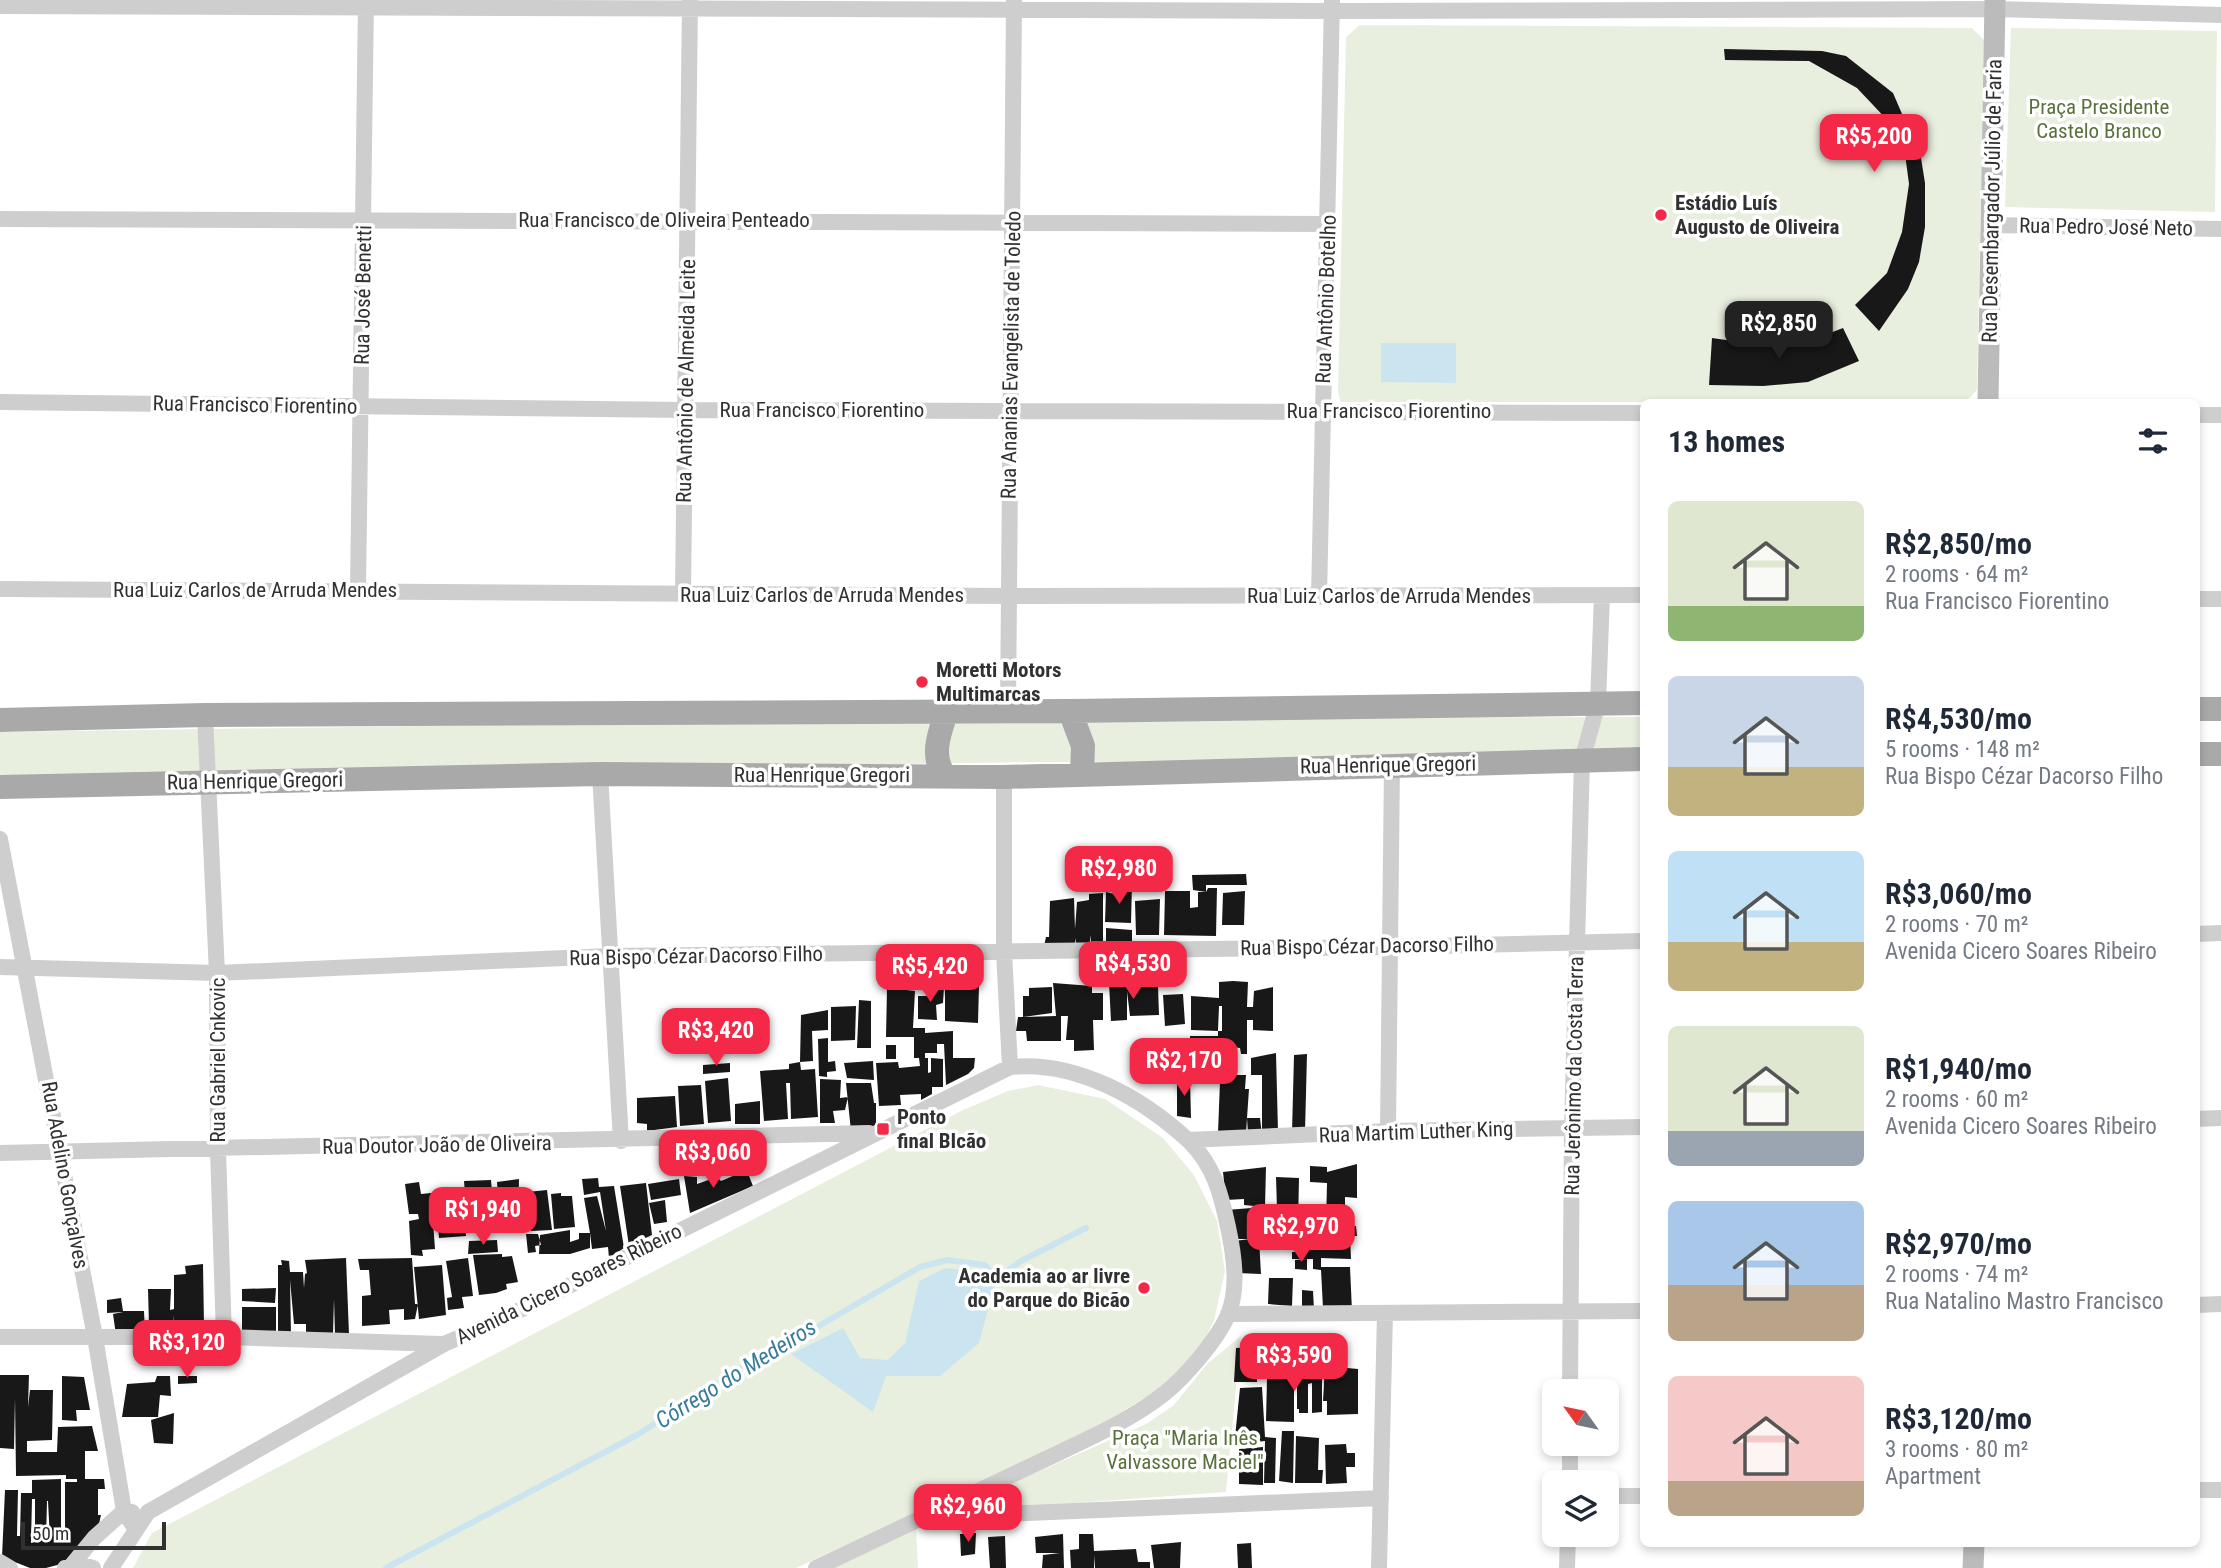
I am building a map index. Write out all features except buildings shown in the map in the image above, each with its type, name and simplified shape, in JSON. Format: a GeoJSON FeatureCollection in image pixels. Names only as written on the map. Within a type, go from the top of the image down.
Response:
{"type":"FeatureCollection","features":[{"type":"Feature","properties":{"kind":"main road"},"geometry":{"type":"LineString","coordinates":[[0,720],[205,715],[947,709],[1070,711],[1640,703]]}},
{"type":"Feature","properties":{"kind":"main road"},"geometry":{"type":"LineString","coordinates":[[944,775],[938,765],[936,751],[947,709]]}},
{"type":"Feature","properties":{"kind":"main road"},"geometry":{"type":"LineString","coordinates":[[2200,709],[2221,709]]}},
{"type":"Feature","properties":{"kind":"main road"},"geometry":{"type":"LineString","coordinates":[[1070,711],[1083,746],[1082,773]]}},
{"type":"Feature","properties":{"kind":"main road"},"geometry":{"type":"LineString","coordinates":[[2200,754],[2221,754]]}},
{"type":"Feature","properties":{"kind":"main road","name":"Rua Henrique Gregori"},"geometry":{"type":"LineString","coordinates":[[0,787],[600,774],[1004,777],[1640,759]]}},
{"type":"Feature","properties":{"kind":"street","name":"Rua José Benetti"},"geometry":{"type":"LineString","coordinates":[[358,590],[366,4]]}},
{"type":"Feature","properties":{"kind":"street","name":"Rua Antônio de Almeida Leite"},"geometry":{"type":"LineString","coordinates":[[683,594],[690,5]]}},
{"type":"Feature","properties":{"kind":"street","name":"Rua Ananias Evangelista de Toledo"},"geometry":{"type":"LineString","coordinates":[[1008,710],[1014,5]]}},
{"type":"Feature","properties":{"kind":"street"},"geometry":{"type":"LineString","coordinates":[[0,6],[1995,5],[2221,15]]}},
{"type":"Feature","properties":{"kind":"street","name":"Rua Desembargador Júlio de Faria"},"geometry":{"type":"LineString","coordinates":[[1988,399],[1995,5]]}},
{"type":"Feature","properties":{"kind":"street","name":"Rua Antônio Botelho"},"geometry":{"type":"LineString","coordinates":[[1319,597],[1332,6]]}},
{"type":"Feature","properties":{"kind":"street","name":"Rua Francisco de Oliveira Penteado"},"geometry":{"type":"LineString","coordinates":[[0,219],[1013,221],[1328,225]]}},
{"type":"Feature","properties":{"kind":"street","name":"Rua Pedro José Neto"},"geometry":{"type":"LineString","coordinates":[[1991,225],[2221,229]]}},
{"type":"Feature","properties":{"kind":"street","name":"Rua Francisco Fiorentino"},"geometry":{"type":"LineString","coordinates":[[0,402],[685,410],[1640,413]]}},
{"type":"Feature","properties":{"kind":"street"},"geometry":{"type":"LineString","coordinates":[[2200,415],[2221,415]]}},
{"type":"Feature","properties":{"kind":"street","name":"Rua Luiz Carlos de Arruda Mendes"},"geometry":{"type":"LineString","coordinates":[[0,589],[1009,596],[1640,595]]}},
{"type":"Feature","properties":{"kind":"street","name":"Rua Jerônimo da Costa Terra"},"geometry":{"type":"LineString","coordinates":[[1570,1379],[1582,760],[1598,703],[1602,595]]}},
{"type":"Feature","properties":{"kind":"street"},"geometry":{"type":"LineString","coordinates":[[2200,598],[2221,599]]}},
{"type":"Feature","properties":{"kind":"street","name":"Rua Gabriel Cnkovic"},"geometry":{"type":"LineString","coordinates":[[205,715],[206,782],[218,972],[218,1150],[224,1337]]}},
{"type":"Feature","properties":{"kind":"street"},"geometry":{"type":"LineString","coordinates":[[1388,1132],[1392,764]]}},
{"type":"Feature","properties":{"kind":"street"},"geometry":{"type":"LineString","coordinates":[[600,774],[621,1141]]}},
{"type":"Feature","properties":{"kind":"street"},"geometry":{"type":"LineString","coordinates":[[1004,777],[1004,952],[1010,1068]]}},
{"type":"Feature","properties":{"kind":"street","name":"Rua Adelino Gonçalves"},"geometry":{"type":"LineString","coordinates":[[0,839],[27,967],[124,1511]]}},
{"type":"Feature","properties":{"kind":"street"},"geometry":{"type":"LineString","coordinates":[[2200,934],[2221,933]]}},
{"type":"Feature","properties":{"kind":"street","name":"Rua Bispo Cézar Dacorso Filho"},"geometry":{"type":"LineString","coordinates":[[0,967],[218,972],[610,956],[1391,947],[1640,941]]}},
{"type":"Feature","properties":{"kind":"street","name":"Avenida Cicero Soares Ribeiro"},"geometry":{"type":"LineString","coordinates":[[148,1512],[444,1344],[502,1319],[1010,1068],[1030,1065],[1075,1073],[1111,1086],[1188,1140],[1208,1160],[1220,1191],[1233,1252],[1234,1291],[1228,1314]]}},
{"type":"Feature","properties":{"kind":"street"},"geometry":{"type":"LineString","coordinates":[[2200,1119],[2221,1118]]}},
{"type":"Feature","properties":{"kind":"street","name":"Rua Martim Luther King"},"geometry":{"type":"LineString","coordinates":[[1188,1140],[1388,1132],[1640,1127]]}},
{"type":"Feature","properties":{"kind":"street","name":"Rua Doutor João de Oliveira"},"geometry":{"type":"LineString","coordinates":[[0,1153],[621,1141],[874,1133]]}},
{"type":"Feature","properties":{"kind":"street"},"geometry":{"type":"LineString","coordinates":[[2200,1305],[2221,1304]]}},
{"type":"Feature","properties":{"kind":"street"},"geometry":{"type":"LineString","coordinates":[[816,1568],[1084,1440],[1167,1392],[1216,1337],[1228,1314],[1640,1311]]}},
{"type":"Feature","properties":{"kind":"street"},"geometry":{"type":"LineString","coordinates":[[1379,1568],[1385,1313]]}},
{"type":"Feature","properties":{"kind":"street"},"geometry":{"type":"LineString","coordinates":[[0,1337],[224,1337],[444,1344]]}},
{"type":"Feature","properties":{"kind":"street"},"geometry":{"type":"LineString","coordinates":[[2200,1490],[2221,1490]]}},
{"type":"Feature","properties":{"kind":"street"},"geometry":{"type":"LineString","coordinates":[[1619,1496],[1640,1496]]}},
{"type":"Feature","properties":{"kind":"street"},"geometry":{"type":"LineString","coordinates":[[939,1510],[980,1515],[1381,1498]]}},
{"type":"Feature","properties":{"kind":"street"},"geometry":{"type":"LineString","coordinates":[[68,1567],[94,1538],[124,1511],[148,1512]]}},
{"type":"Feature","properties":{"kind":"street"},"geometry":{"type":"LineString","coordinates":[[124,1511],[136,1530]]}},
{"type":"Feature","properties":{"kind":"street"},"geometry":{"type":"LineString","coordinates":[[111,1568],[148,1512]]}},
{"type":"Feature","properties":{"kind":"street"},"geometry":{"type":"LineString","coordinates":[[1567,1568],[1568,1547]]}},
{"type":"Feature","properties":{"kind":"street"},"geometry":{"type":"LineString","coordinates":[[1973,1568],[1974,1547]]}},
{"type":"Feature","properties":{"kind":"street"},"geometry":{"type":"LineString","coordinates":[[0,1562],[10,1568]]}},
{"type":"Feature","properties":{"kind":"street"},"geometry":{"type":"LineString","coordinates":[[68,1567],[93,1568]]}},
{"type":"Feature","properties":{"kind":"green space","name":"Estádio Luís Augusto de Oliveira"},"geometry":{"type":"Polygon","coordinates":[[[1360,25],[1972,28],[1984,40],[1977,390],[1968,399],[1341,402],[1338,393],[1346,37],[1360,25]]]}},
{"type":"Feature","properties":{"kind":"green space","name":"Praça Presidente Castelo Branco"},"geometry":{"type":"Polygon","coordinates":[[[2011,28],[2217,31],[2215,212],[2005,207],[2011,28]]]}},
{"type":"Feature","properties":{"kind":"green space"},"geometry":{"type":"Polygon","coordinates":[[[1640,717],[1640,764],[1029,762],[0,777],[0,732],[987,718],[1640,717]]]}},
{"type":"Feature","properties":{"kind":"green space"},"geometry":{"type":"Polygon","coordinates":[[[1038,1085],[1105,1099],[1163,1138],[1194,1175],[1217,1221],[1225,1271],[1214,1321],[1200,1349],[1164,1386],[1087,1433],[796,1568],[133,1568],[152,1533],[963,1110],[1008,1091],[1038,1085]]]}},
{"type":"Feature","properties":{"kind":"green space","name":"Praça \"Maria Inês Valvassore Maciel\""},"geometry":{"type":"Polygon","coordinates":[[[1241,1336],[1226,1492],[992,1509],[1008,1485],[1146,1424],[1174,1405],[1207,1364],[1241,1336]]]}},
{"type":"Feature","properties":{"kind":"green space"},"geometry":{"type":"Polygon","coordinates":[[[916,1528],[918,1568],[830,1568],[916,1528]]]}},
{"type":"Feature","properties":{"kind":"water"},"geometry":{"type":"Polygon","coordinates":[[[1381,343],[1456,343],[1456,383],[1381,382],[1381,343]]]}},
{"type":"Feature","properties":{"kind":"water"},"geometry":{"type":"Polygon","coordinates":[[[945,1268],[974,1271],[996,1279],[979,1343],[940,1376],[886,1376],[873,1412],[791,1354],[843,1328],[860,1358],[888,1360],[905,1343],[919,1281],[945,1268]]]}},
{"type":"Feature","properties":{"kind":"waterway","name":"Córrego do Medeiros"},"geometry":{"type":"LineString","coordinates":[[386,1568],[637,1435],[791,1337],[817,1327],[920,1267],[947,1260],[985,1265],[996,1279],[1021,1261],[1086,1228]]}},
{"type":"Feature","properties":{"kind":"place","name":"Estádio Luís Augusto de Oliveira"},"geometry":{"type":"Point","coordinates":[1661,215]}},
{"type":"Feature","properties":{"kind":"place","name":"Moretti Motors Multimarcas"},"geometry":{"type":"Point","coordinates":[922,682]}},
{"type":"Feature","properties":{"kind":"place","name":"Ponto final BIcão"},"geometry":{"type":"Point","coordinates":[883,1129]}},
{"type":"Feature","properties":{"kind":"place","name":"Academia ao ar livre do Parque do Bicão"},"geometry":{"type":"Point","coordinates":[1144,1288]}}]}
